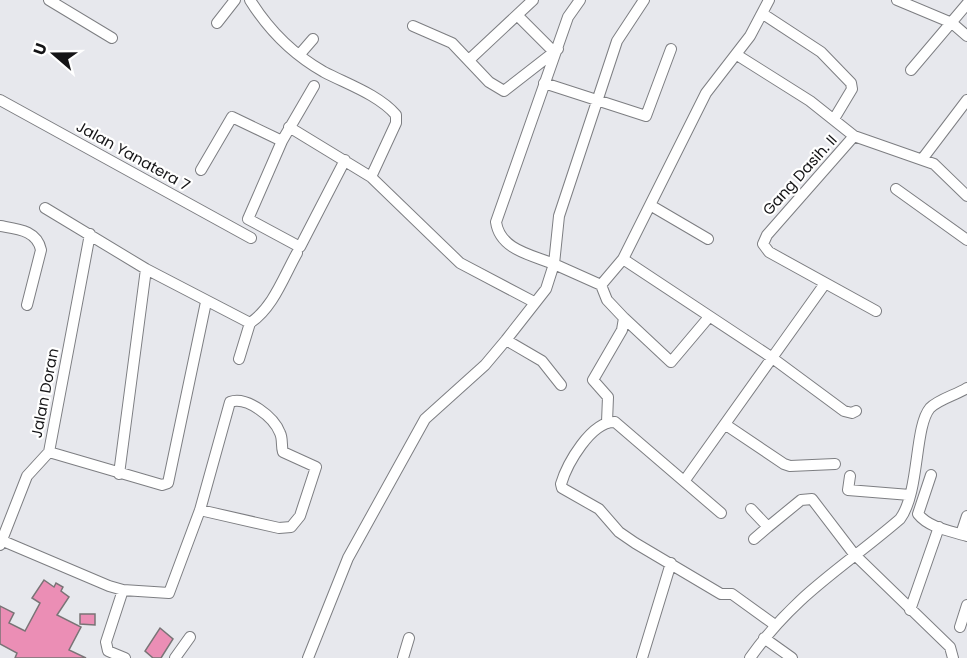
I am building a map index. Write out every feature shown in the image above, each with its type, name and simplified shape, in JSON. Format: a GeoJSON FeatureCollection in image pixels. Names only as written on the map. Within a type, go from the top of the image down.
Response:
{"type":"FeatureCollection","features":[{"type":"Feature","properties":{"kind":"street"},"geometry":{"type":"LineString","coordinates":[[49,0],[112,38]]}},
{"type":"Feature","properties":{"kind":"street"},"geometry":{"type":"LineString","coordinates":[[217,23],[235,0]]}},
{"type":"Feature","properties":{"kind":"street"},"geometry":{"type":"LineString","coordinates":[[250,0],[274,32],[300,54],[322,70],[375,99],[396,115],[396,123],[370,177]]}},
{"type":"Feature","properties":{"kind":"street"},"geometry":{"type":"LineString","coordinates":[[470,59],[533,0]]}},
{"type":"Feature","properties":{"kind":"street"},"geometry":{"type":"LineString","coordinates":[[580,0],[568,17],[555,50],[496,222],[499,235],[508,244],[600,285],[607,300],[671,362],[709,317]]}},
{"type":"Feature","properties":{"kind":"street"},"geometry":{"type":"LineString","coordinates":[[308,658],[348,558],[425,419],[474,375],[506,340],[546,288],[554,264],[559,216],[617,41],[644,0]]}},
{"type":"Feature","properties":{"kind":"street"},"geometry":{"type":"LineString","coordinates":[[600,285],[622,259],[706,93],[737,56],[769,0]]}},
{"type":"Feature","properties":{"kind":"street"},"geometry":{"type":"LineString","coordinates":[[897,0],[952,23],[967,36]]}},
{"type":"Feature","properties":{"kind":"street"},"geometry":{"type":"LineString","coordinates":[[911,70],[967,4]]}},
{"type":"Feature","properties":{"kind":"street"},"geometry":{"type":"LineString","coordinates":[[763,14],[821,52],[851,83],[852,89],[834,120]]}},
{"type":"Feature","properties":{"kind":"street"},"geometry":{"type":"LineString","coordinates":[[517,15],[555,50]]}},
{"type":"Feature","properties":{"kind":"street"},"geometry":{"type":"LineString","coordinates":[[413,26],[452,43],[470,59],[489,82],[504,92],[555,50]]}},
{"type":"Feature","properties":{"kind":"street"},"geometry":{"type":"LineString","coordinates":[[300,54],[313,39]]}},
{"type":"Feature","properties":{"kind":"street"},"geometry":{"type":"LineString","coordinates":[[544,82],[646,116],[671,49]]}},
{"type":"Feature","properties":{"kind":"street"},"geometry":{"type":"LineString","coordinates":[[737,56],[810,101],[854,136],[923,158],[934,164],[967,196]]}},
{"type":"Feature","properties":{"kind":"street"},"geometry":{"type":"LineString","coordinates":[[314,86],[282,141],[248,219],[300,247],[345,160]]}},
{"type":"Feature","properties":{"kind":"street","name":"Jalan Yanatera 7"},"geometry":{"type":"LineString","coordinates":[[0,100],[251,238]]}},
{"type":"Feature","properties":{"kind":"street"},"geometry":{"type":"LineString","coordinates":[[923,158],[967,100]]}},
{"type":"Feature","properties":{"kind":"street"},"geometry":{"type":"LineString","coordinates":[[201,170],[232,117],[282,141]]}},
{"type":"Feature","properties":{"kind":"street"},"geometry":{"type":"LineString","coordinates":[[289,127],[370,177],[460,263],[534,302]]}},
{"type":"Feature","properties":{"kind":"street","name":"Gang Dasih. II"},"geometry":{"type":"LineString","coordinates":[[854,136],[767,235],[764,244],[769,252],[824,285],[876,311]]}},
{"type":"Feature","properties":{"kind":"street"},"geometry":{"type":"LineString","coordinates":[[897,189],[967,240]]}},
{"type":"Feature","properties":{"kind":"street"},"geometry":{"type":"LineString","coordinates":[[650,205],[708,238]]}},
{"type":"Feature","properties":{"kind":"street"},"geometry":{"type":"LineString","coordinates":[[45,208],[146,269],[206,302],[250,322]]}},
{"type":"Feature","properties":{"kind":"street"},"geometry":{"type":"LineString","coordinates":[[0,226],[25,231],[39,242],[41,250],[27,305]]}},
{"type":"Feature","properties":{"kind":"street","name":"Jalan Doran"},"geometry":{"type":"LineString","coordinates":[[2,543],[27,476],[49,452],[90,234]]}},
{"type":"Feature","properties":{"kind":"street"},"geometry":{"type":"LineString","coordinates":[[238,359],[250,322],[261,315],[271,301],[297,253]]}},
{"type":"Feature","properties":{"kind":"street"},"geometry":{"type":"LineString","coordinates":[[622,259],[771,357],[844,411],[852,413],[856,411]]}},
{"type":"Feature","properties":{"kind":"street"},"geometry":{"type":"LineString","coordinates":[[119,474],[146,269]]}},
{"type":"Feature","properties":{"kind":"street"},"geometry":{"type":"LineString","coordinates":[[685,480],[824,285]]}},
{"type":"Feature","properties":{"kind":"street"},"geometry":{"type":"LineString","coordinates":[[49,452],[162,485],[170,482],[206,302]]}},
{"type":"Feature","properties":{"kind":"street"},"geometry":{"type":"LineString","coordinates":[[607,422],[608,397],[593,380],[622,330],[624,318]]}},
{"type":"Feature","properties":{"kind":"street"},"geometry":{"type":"LineString","coordinates":[[506,340],[542,361],[561,386]]}},
{"type":"Feature","properties":{"kind":"street"},"geometry":{"type":"LineString","coordinates":[[750,658],[775,624],[803,595],[906,512],[925,416],[933,406],[967,388]]}},
{"type":"Feature","properties":{"kind":"street"},"geometry":{"type":"LineString","coordinates":[[2,543],[123,590],[170,592],[200,510],[232,401],[243,402],[263,412],[280,432],[283,452],[316,467],[300,516],[291,527],[279,528],[200,510]]}},
{"type":"Feature","properties":{"kind":"street"},"geometry":{"type":"LineString","coordinates":[[721,513],[615,422],[599,425],[587,438],[562,480],[562,488],[599,509],[619,532],[635,543],[721,594],[732,594],[775,624]]}},
{"type":"Feature","properties":{"kind":"street"},"geometry":{"type":"LineString","coordinates":[[726,425],[784,464],[790,466],[836,464]]}},
{"type":"Feature","properties":{"kind":"street"},"geometry":{"type":"LineString","coordinates":[[931,475],[918,514],[923,520],[964,535],[967,516]]}},
{"type":"Feature","properties":{"kind":"street"},"geometry":{"type":"LineString","coordinates":[[850,476],[848,490],[910,495]]}},
{"type":"Feature","properties":{"kind":"street"},"geometry":{"type":"LineString","coordinates":[[754,539],[801,500],[808,498],[854,554],[950,647],[953,658]]}},
{"type":"Feature","properties":{"kind":"street"},"geometry":{"type":"LineString","coordinates":[[751,510],[768,527]]}},
{"type":"Feature","properties":{"kind":"street"},"geometry":{"type":"LineString","coordinates":[[910,610],[939,527]]}},
{"type":"Feature","properties":{"kind":"street"},"geometry":{"type":"LineString","coordinates":[[642,658],[672,563]]}},
{"type":"Feature","properties":{"kind":"street"},"geometry":{"type":"LineString","coordinates":[[123,590],[106,642],[108,651],[125,658]]}},
{"type":"Feature","properties":{"kind":"street"},"geometry":{"type":"LineString","coordinates":[[960,627],[967,605]]}},
{"type":"Feature","properties":{"kind":"street"},"geometry":{"type":"LineString","coordinates":[[175,658],[190,637]]}},
{"type":"Feature","properties":{"kind":"street"},"geometry":{"type":"LineString","coordinates":[[403,658],[409,638]]}},
{"type":"Feature","properties":{"kind":"street"},"geometry":{"type":"LineString","coordinates":[[764,638],[792,658]]}},
{"type":"Feature","properties":{"kind":"building"},"geometry":{"type":"Polygon","coordinates":[[[44,580],[54,587],[56,583],[63,587],[61,591],[69,597],[57,615],[81,627],[69,650],[86,658],[15,658],[17,653],[0,644],[0,606],[14,613],[9,623],[25,631],[40,603],[32,598],[44,580]]]}},
{"type":"Feature","properties":{"kind":"building"},"geometry":{"type":"Polygon","coordinates":[[[80,614],[95,614],[95,625],[80,624],[80,614]]]}},
{"type":"Feature","properties":{"kind":"building"},"geometry":{"type":"Polygon","coordinates":[[[160,628],[173,639],[161,658],[153,658],[145,651],[160,628]]]}}]}
